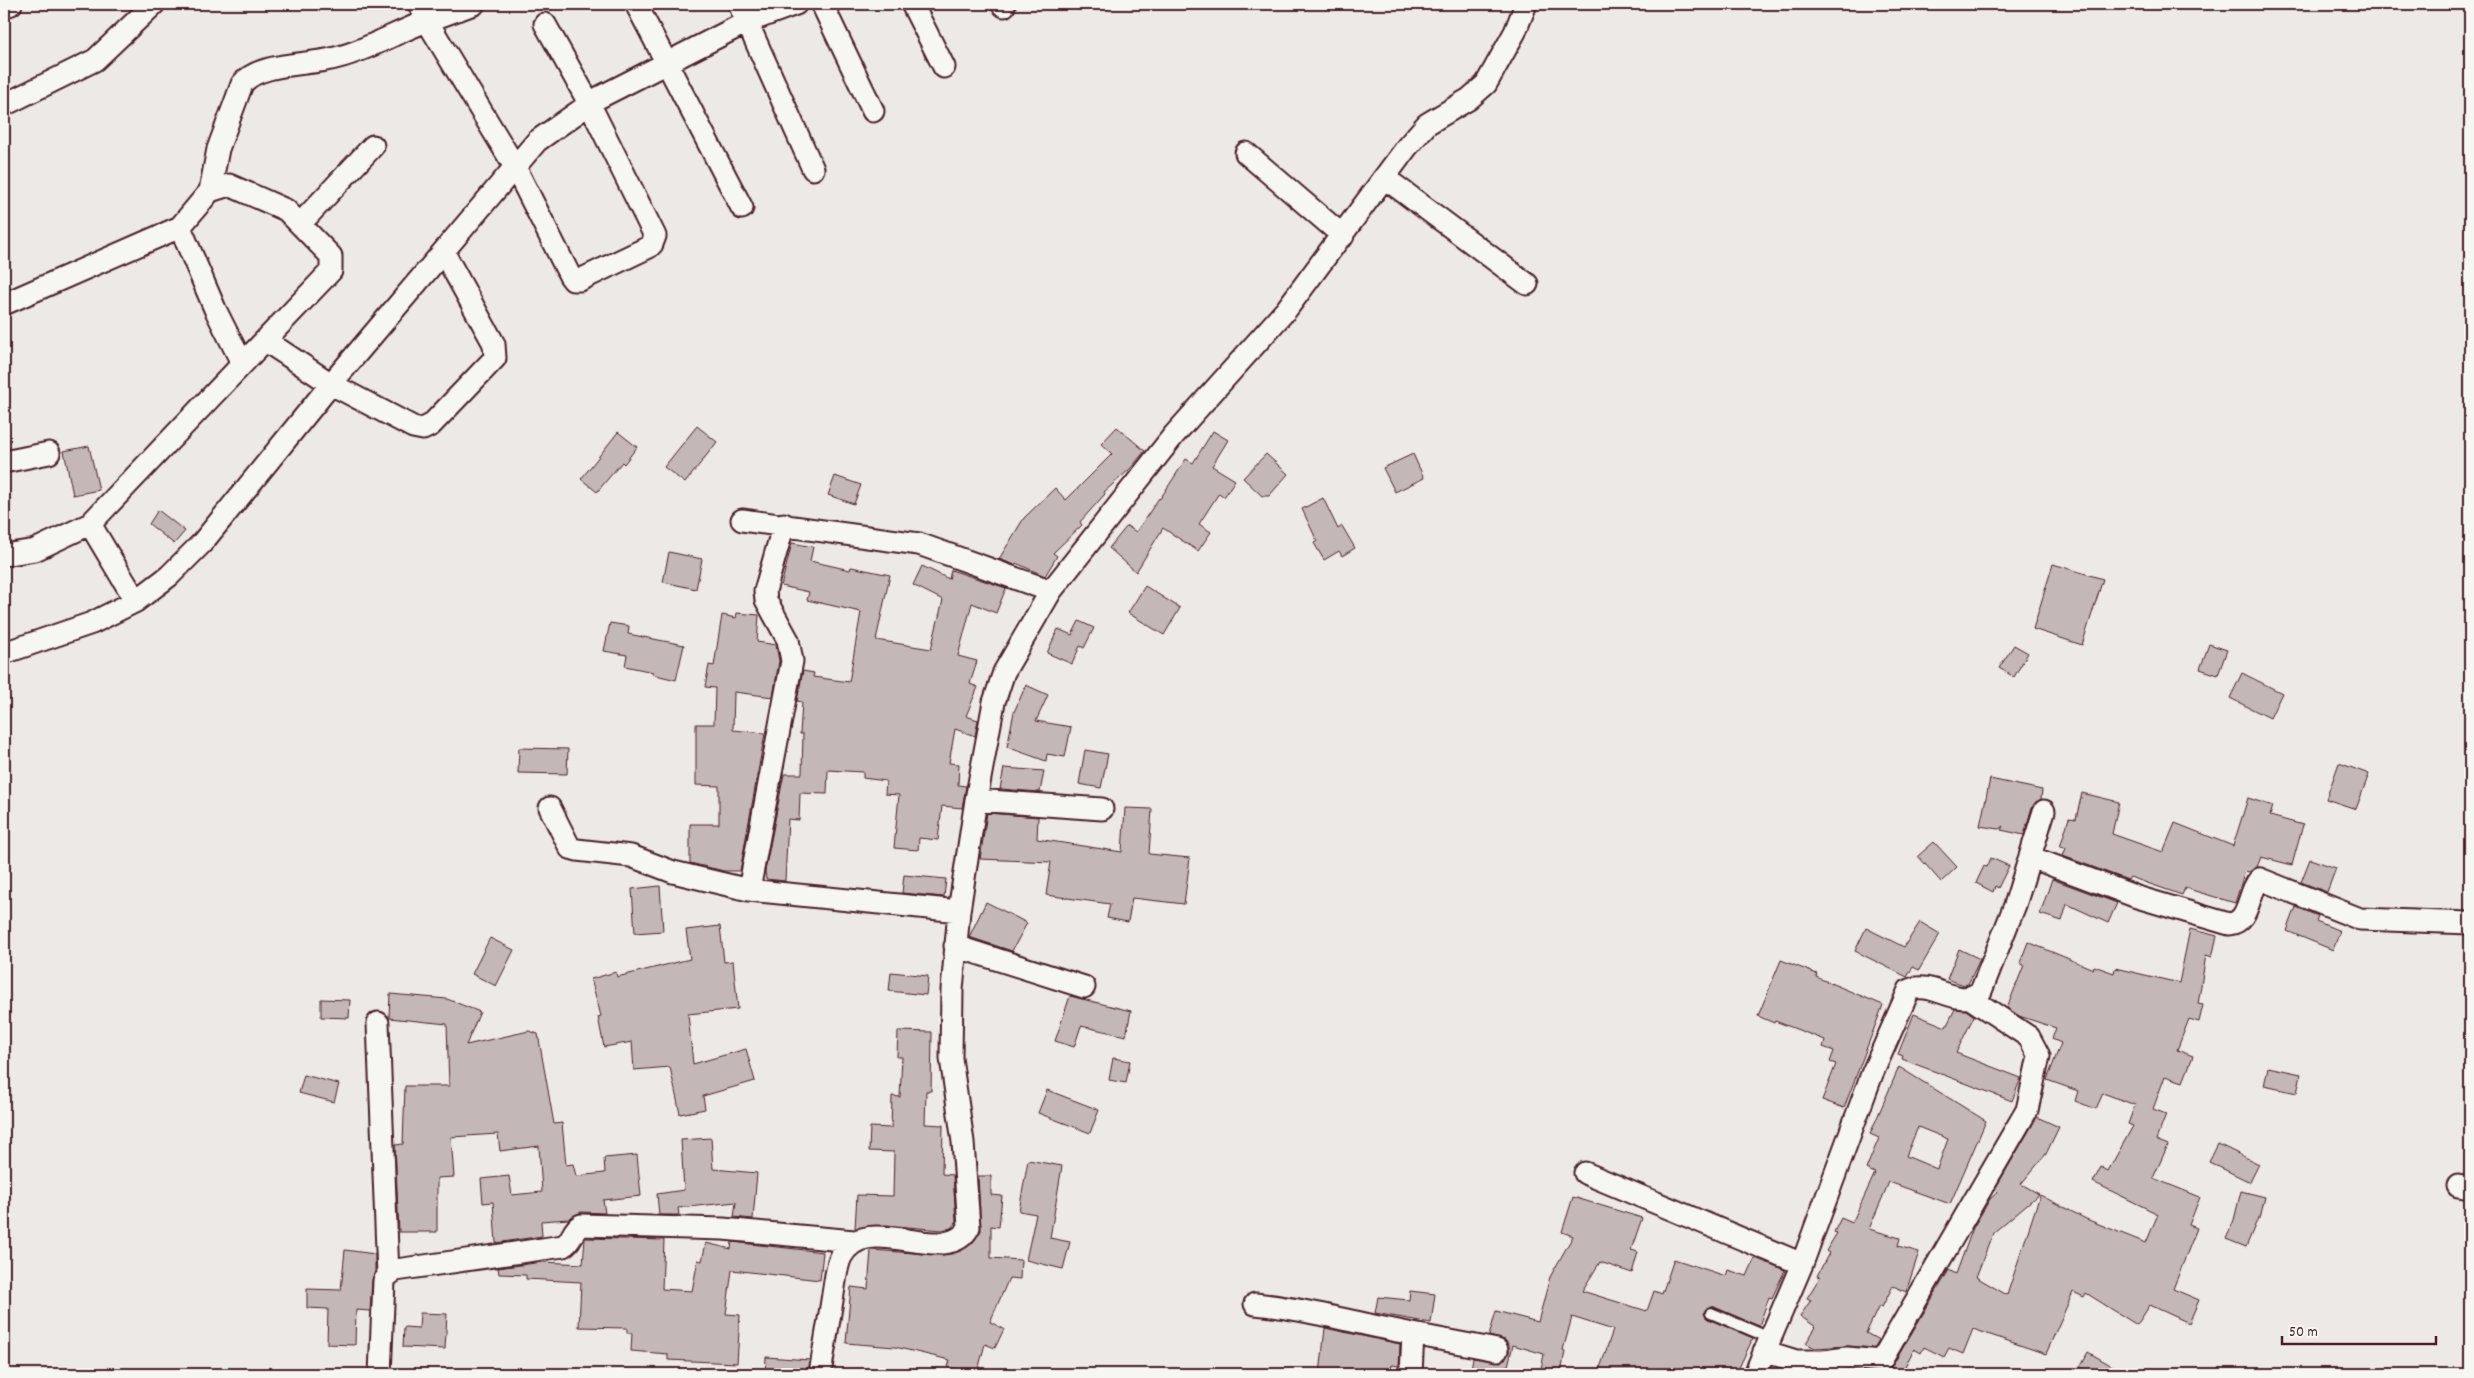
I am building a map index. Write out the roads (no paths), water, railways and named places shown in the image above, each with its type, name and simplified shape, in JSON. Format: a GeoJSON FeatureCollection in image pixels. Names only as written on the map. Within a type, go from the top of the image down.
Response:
{"type":"FeatureCollection","features":[{"type":"Feature","properties":{"kind":"street"},"geometry":{"type":"LineString","coordinates":[[4,7],[11,4]]}},
{"type":"Feature","properties":{"kind":"street"},"geometry":{"type":"LineString","coordinates":[[4,106],[95,60],[154,4]]}},
{"type":"Feature","properties":{"kind":"street"},"geometry":{"type":"LineString","coordinates":[[4,304],[180,227],[210,191],[218,149],[242,84],[247,77],[258,72],[328,60],[386,40],[423,12],[474,4]]}},
{"type":"Feature","properties":{"kind":"street"},"geometry":{"type":"LineString","coordinates":[[636,4],[742,208]]}},
{"type":"Feature","properties":{"kind":"street"},"geometry":{"type":"LineString","coordinates":[[4,654],[92,622],[136,602],[169,576],[202,543],[331,384],[537,141],[589,104],[666,63],[743,13],[796,4]]}},
{"type":"Feature","properties":{"kind":"street"},"geometry":{"type":"LineString","coordinates":[[822,4],[873,111]]}},
{"type":"Feature","properties":{"kind":"street"},"geometry":{"type":"LineString","coordinates":[[912,4],[944,67]]}},
{"type":"Feature","properties":{"kind":"street"},"geometry":{"type":"LineString","coordinates":[[380,1374],[384,1281],[388,1275],[396,1270],[406,1268],[563,1246],[570,1242],[574,1229],[581,1225],[723,1229],[854,1241],[864,1238],[892,1238],[947,1243],[960,1240],[969,1227],[963,1142],[951,1058],[958,911],[994,702],[1004,672],[1051,591],[1174,436],[1286,310],[1343,236],[1407,147],[1427,124],[1469,99],[1486,84],[1516,32],[1526,4]]}},
{"type":"Feature","properties":{"kind":"street"},"geometry":{"type":"LineString","coordinates":[[423,12],[515,167],[574,280],[580,280],[652,244],[655,236],[589,104],[545,24]]}},
{"type":"Feature","properties":{"kind":"street"},"geometry":{"type":"LineString","coordinates":[[743,13],[813,169]]}},
{"type":"Feature","properties":{"kind":"street"},"geometry":{"type":"LineString","coordinates":[[301,223],[373,146]]}},
{"type":"Feature","properties":{"kind":"street"},"geometry":{"type":"LineString","coordinates":[[1246,153],[1343,236]]}},
{"type":"Feature","properties":{"kind":"street"},"geometry":{"type":"LineString","coordinates":[[1385,178],[1527,284]]}},
{"type":"Feature","properties":{"kind":"street"},"geometry":{"type":"LineString","coordinates":[[4,556],[35,550],[90,524],[331,271],[333,266],[331,256],[301,223],[286,210],[229,185],[210,191]]}},
{"type":"Feature","properties":{"kind":"street"},"geometry":{"type":"LineString","coordinates":[[180,227],[215,309],[242,363]]}},
{"type":"Feature","properties":{"kind":"street"},"geometry":{"type":"LineString","coordinates":[[266,340],[331,384],[414,427],[423,429],[431,425],[495,358],[494,344],[444,253]]}},
{"type":"Feature","properties":{"kind":"street"},"geometry":{"type":"LineString","coordinates":[[4,462],[49,454]]}},
{"type":"Feature","properties":{"kind":"street"},"geometry":{"type":"LineString","coordinates":[[742,520],[784,524],[919,544],[1051,591]]}},
{"type":"Feature","properties":{"kind":"street"},"geometry":{"type":"LineString","coordinates":[[90,524],[136,602]]}},
{"type":"Feature","properties":{"kind":"street"},"geometry":{"type":"LineString","coordinates":[[750,890],[792,661],[788,640],[766,600],[766,591],[784,524]]}},
{"type":"Feature","properties":{"kind":"street"},"geometry":{"type":"LineString","coordinates":[[976,800],[1102,809]]}},
{"type":"Feature","properties":{"kind":"street"},"geometry":{"type":"LineString","coordinates":[[550,808],[570,848],[577,850],[631,856],[673,872],[750,890],[958,911]]}},
{"type":"Feature","properties":{"kind":"street"},"geometry":{"type":"LineString","coordinates":[[1970,998],[1980,991],[1997,954],[2044,811]]}},
{"type":"Feature","properties":{"kind":"street"},"geometry":{"type":"LineString","coordinates":[[2030,857],[2138,897],[2229,924],[2243,918],[2254,886],[2260,879],[2360,920],[2470,923]]}},
{"type":"Feature","properties":{"kind":"street"},"geometry":{"type":"LineString","coordinates":[[956,946],[1084,986]]}},
{"type":"Feature","properties":{"kind":"street"},"geometry":{"type":"LineString","coordinates":[[1755,1374],[1767,1345],[1802,1264],[1872,1074],[1909,990],[1924,986],[1954,997],[1970,998],[2029,1037],[2039,1056],[2027,1110],[1881,1361],[1847,1358],[1811,1362],[1796,1361],[1767,1345]]}},
{"type":"Feature","properties":{"kind":"street"},"geometry":{"type":"LineString","coordinates":[[378,1023],[388,1275]]}},
{"type":"Feature","properties":{"kind":"street"},"geometry":{"type":"LineString","coordinates":[[1585,1173],[1802,1264]]}},
{"type":"Feature","properties":{"kind":"street"},"geometry":{"type":"LineString","coordinates":[[820,1374],[841,1257],[854,1241]]}},
{"type":"Feature","properties":{"kind":"street"},"geometry":{"type":"LineString","coordinates":[[1255,1304],[1290,1307],[1337,1320],[1497,1350]]}},
{"type":"Feature","properties":{"kind":"street"},"geometry":{"type":"LineString","coordinates":[[1411,1374],[1413,1334]]}},
{"type":"Feature","properties":{"kind":"lane"},"geometry":{"type":"LineString","coordinates":[[1711,1313],[1767,1345]]}}]}
